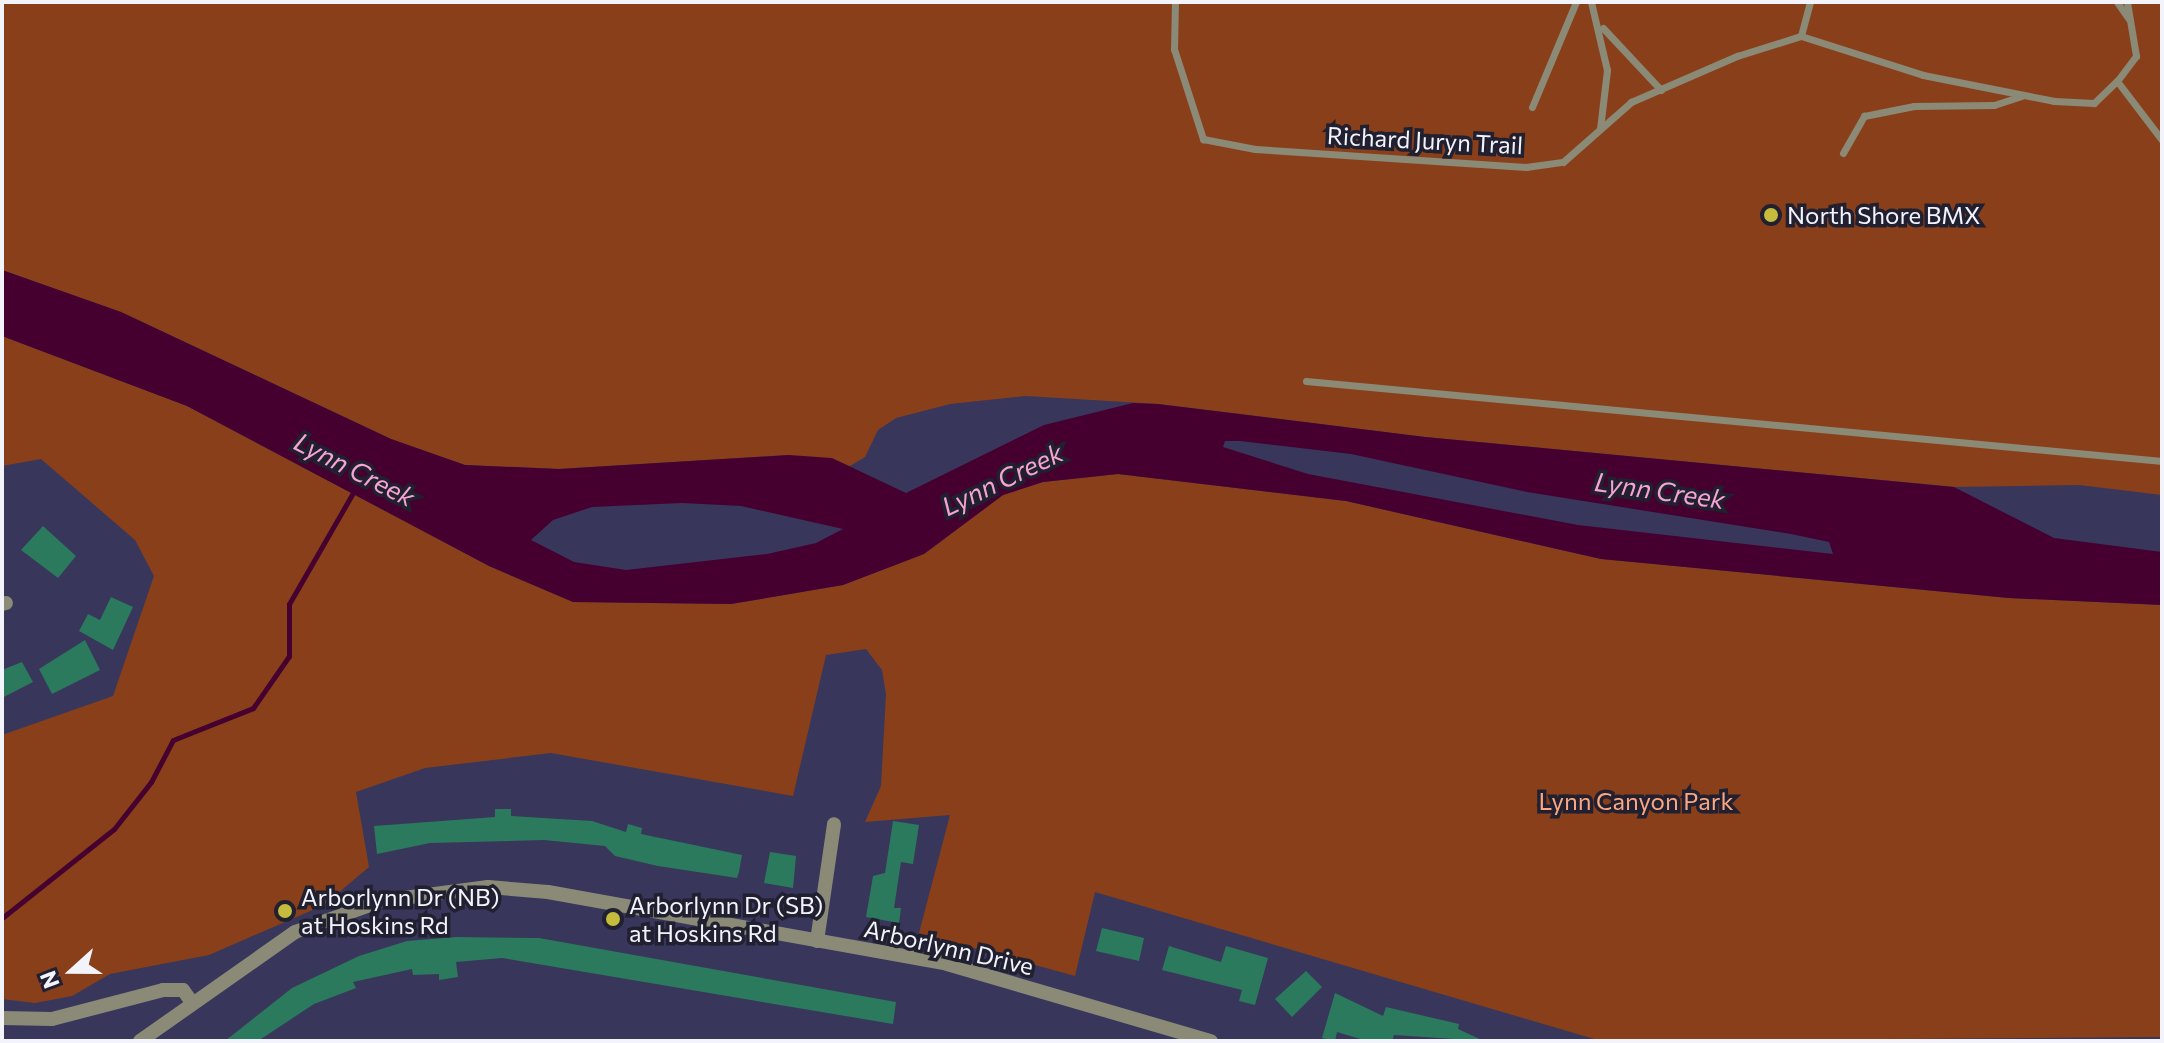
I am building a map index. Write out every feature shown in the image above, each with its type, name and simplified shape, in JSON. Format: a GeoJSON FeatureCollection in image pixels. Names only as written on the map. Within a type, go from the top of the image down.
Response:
{"type":"FeatureCollection","features":[{"type":"Feature","properties":{"kind":"street"},"geometry":{"type":"LineString","coordinates":[[817,941],[834,824]]}},
{"type":"Feature","properties":{"kind":"street","name":"Arborlynn Drive"},"geometry":{"type":"LineString","coordinates":[[140,1041],[191,1001],[313,924],[381,901],[458,888],[548,892],[947,964],[1211,1041]]}},
{"type":"Feature","properties":{"kind":"street"},"geometry":{"type":"LineString","coordinates":[[2,1018],[52,1019],[163,990],[183,990],[191,1001]]}},
{"type":"Feature","properties":{"kind":"lane","name":"Richard Juryn Trail"},"geometry":{"type":"LineString","coordinates":[[1175,2],[1174,49],[1203,139],[1255,149],[1526,167],[1563,162],[1631,102],[1737,56],[1801,36]]}},
{"type":"Feature","properties":{"kind":"lane"},"geometry":{"type":"LineString","coordinates":[[1532,107],[1576,2]]}},
{"type":"Feature","properties":{"kind":"lane"},"geometry":{"type":"LineString","coordinates":[[1591,2],[1601,26],[1607,70],[1600,129]]}},
{"type":"Feature","properties":{"kind":"lane"},"geometry":{"type":"LineString","coordinates":[[1810,2],[1801,36],[1923,75],[2025,95],[2094,103],[2117,81],[2136,56],[2127,2]]}},
{"type":"Feature","properties":{"kind":"lane"},"geometry":{"type":"LineString","coordinates":[[2117,2],[2133,24]]}},
{"type":"Feature","properties":{"kind":"lane"},"geometry":{"type":"LineString","coordinates":[[1601,26],[1661,90]]}},
{"type":"Feature","properties":{"kind":"lane"},"geometry":{"type":"LineString","coordinates":[[2117,81],[2162,140]]}},
{"type":"Feature","properties":{"kind":"lane"},"geometry":{"type":"LineString","coordinates":[[1843,153],[1864,116],[1914,106],[1994,105],[2025,95]]}},
{"type":"Feature","properties":{"kind":"lane"},"geometry":{"type":"LineString","coordinates":[[1306,381],[1565,400],[2162,461]]}},
{"type":"Feature","properties":{"kind":"green space"},"geometry":{"type":"Polygon","coordinates":[[[2,2],[2162,2],[2162,495],[2079,485],[1955,487],[1425,437],[1158,404],[1026,396],[950,404],[896,418],[878,430],[865,457],[850,466],[788,455],[559,469],[465,465],[391,439],[121,312],[2,270],[2,2]]]}},
{"type":"Feature","properties":{"kind":"green space","name":"Lynn Canyon Park"},"geometry":{"type":"Polygon","coordinates":[[[2,336],[187,406],[489,566],[573,602],[731,604],[843,585],[924,554],[1003,495],[1043,482],[1118,474],[1346,501],[1601,559],[2009,598],[2162,605],[2162,1037],[1601,1041],[1095,892],[1075,976],[919,933],[950,815],[865,822],[881,786],[886,694],[882,670],[866,649],[826,655],[793,796],[551,753],[425,768],[356,792],[369,867],[324,905],[209,955],[110,974],[72,996],[35,1003],[2,999],[2,735],[113,696],[154,576],[135,540],[41,459],[2,466],[2,336]]]}},
{"type":"Feature","properties":{"kind":"water","name":"Lynn Creek"},"geometry":{"type":"Polygon","coordinates":[[[2,270],[121,312],[391,439],[465,465],[559,469],[789,455],[832,458],[906,493],[1044,425],[1133,403],[1425,437],[1954,487],[2054,538],[2162,552],[2162,605],[2009,598],[1601,559],[1346,501],[1118,474],[1043,482],[1003,495],[924,554],[843,585],[731,604],[573,602],[489,566],[187,406],[2,336],[2,270]],[[1225,441],[1223,447],[1308,474],[1578,525],[1833,554],[1829,542],[1791,534],[1527,492],[1351,454],[1225,441]],[[682,503],[592,507],[553,520],[531,540],[574,562],[626,570],[767,554],[816,543],[843,529],[741,506],[682,503]]]}},
{"type":"Feature","properties":{"kind":"building"},"geometry":{"type":"Polygon","coordinates":[[[43,526],[76,556],[58,578],[21,550],[43,526]]]}},
{"type":"Feature","properties":{"kind":"building"},"geometry":{"type":"Polygon","coordinates":[[[111,597],[133,607],[113,650],[79,631],[88,614],[100,620],[111,597]]]}},
{"type":"Feature","properties":{"kind":"building"},"geometry":{"type":"Polygon","coordinates":[[[85,640],[100,670],[52,694],[39,669],[85,640]]]}},
{"type":"Feature","properties":{"kind":"building"},"geometry":{"type":"Polygon","coordinates":[[[22,662],[33,682],[2,698],[2,670],[22,662]]]}},
{"type":"Feature","properties":{"kind":"building"},"geometry":{"type":"Polygon","coordinates":[[[495,809],[511,809],[511,816],[592,821],[626,832],[628,824],[642,828],[641,834],[742,855],[739,872],[737,878],[658,866],[615,856],[605,846],[544,840],[430,843],[377,854],[374,826],[495,817],[495,809]]]}},
{"type":"Feature","properties":{"kind":"building"},"geometry":{"type":"Polygon","coordinates":[[[893,821],[919,825],[913,864],[901,862],[894,908],[901,908],[899,923],[866,917],[873,876],[885,873],[893,821]]]}},
{"type":"Feature","properties":{"kind":"building"},"geometry":{"type":"Polygon","coordinates":[[[770,852],[796,856],[793,888],[764,883],[770,852]]]}},
{"type":"Feature","properties":{"kind":"building"},"geometry":{"type":"Polygon","coordinates":[[[1102,928],[1144,938],[1139,961],[1096,951],[1102,928]]]}},
{"type":"Feature","properties":{"kind":"building"},"geometry":{"type":"Polygon","coordinates":[[[456,937],[539,938],[896,1002],[893,1024],[502,958],[456,962],[458,977],[439,980],[439,974],[413,975],[412,969],[353,982],[356,988],[314,1004],[258,1041],[225,1041],[292,988],[359,956],[407,941],[456,937]]]}},
{"type":"Feature","properties":{"kind":"building"},"geometry":{"type":"Polygon","coordinates":[[[1169,946],[1221,962],[1226,946],[1268,958],[1255,1005],[1239,1001],[1242,990],[1162,970],[1169,946]]]}},
{"type":"Feature","properties":{"kind":"building"},"geometry":{"type":"Polygon","coordinates":[[[1306,971],[1322,987],[1292,1017],[1275,999],[1306,971]]]}},
{"type":"Feature","properties":{"kind":"building"},"geometry":{"type":"Polygon","coordinates":[[[1335,993],[1383,1016],[1386,1007],[1459,1024],[1458,1029],[1484,1041],[1394,1035],[1392,1041],[1367,1041],[1337,1032],[1335,1041],[1322,1038],[1335,993]]]}},
{"type":"Feature","properties":{"kind":"waterway","name":"Lynn Creek"},"geometry":{"type":"LineString","coordinates":[[2,918],[114,829],[151,782],[173,740],[253,708],[289,656],[289,604],[358,484]]}},
{"type":"Feature","properties":{"kind":"place","name":"North Shore BMX"},"geometry":{"type":"Point","coordinates":[1771,215]}},
{"type":"Feature","properties":{"kind":"place","name":"Arborlynn Dr (NB) at Hoskins Rd"},"geometry":{"type":"Point","coordinates":[285,911]}},
{"type":"Feature","properties":{"kind":"place","name":"Arborlynn Dr (SB) at Hoskins Rd"},"geometry":{"type":"Point","coordinates":[613,919]}}]}
